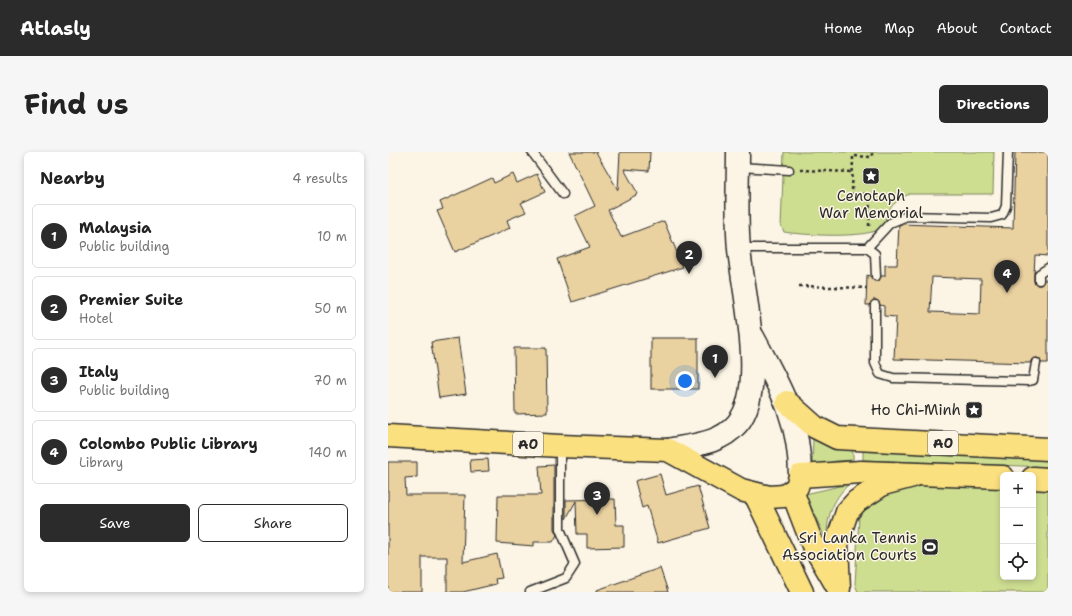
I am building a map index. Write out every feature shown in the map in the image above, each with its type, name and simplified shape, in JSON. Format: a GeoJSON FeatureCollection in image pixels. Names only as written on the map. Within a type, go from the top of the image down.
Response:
{"type":"FeatureCollection","features":[{"type":"Feature","properties":{"kind":"main road"},"geometry":{"type":"LineString","coordinates":[[668,450],[709,442],[721,438],[737,424],[744,415],[748,407],[752,391],[750,332],[739,248],[738,160]]}},
{"type":"Feature","properties":{"kind":"main road"},"geometry":{"type":"LineString","coordinates":[[750,332],[787,402],[800,452],[792,488],[800,552],[808,592]]}},
{"type":"Feature","properties":{"kind":"main road","name":"A0"},"geometry":{"type":"LineString","coordinates":[[787,402],[815,427],[837,438],[1048,448]]}},
{"type":"Feature","properties":{"kind":"main road","name":"A0"},"geometry":{"type":"LineString","coordinates":[[388,436],[560,446],[668,450],[741,490],[769,497],[792,488],[860,472],[1000,477]]}},
{"type":"Feature","properties":{"kind":"main road"},"geometry":{"type":"LineString","coordinates":[[839,590],[837,542],[847,512],[857,501],[883,484],[924,474]]}},
{"type":"Feature","properties":{"kind":"main road"},"geometry":{"type":"LineString","coordinates":[[1036,478],[1048,479]]}},
{"type":"Feature","properties":{"kind":"main road"},"geometry":{"type":"LineString","coordinates":[[792,488],[812,543],[839,590]]}},
{"type":"Feature","properties":{"kind":"main road"},"geometry":{"type":"LineString","coordinates":[[755,494],[802,592]]}},
{"type":"Feature","properties":{"kind":"lane"},"geometry":{"type":"LineString","coordinates":[[532,152],[563,194]]}},
{"type":"Feature","properties":{"kind":"lane"},"geometry":{"type":"LineString","coordinates":[[867,248],[890,223],[907,216],[991,218],[1002,215],[1006,206],[1008,152]]}},
{"type":"Feature","properties":{"kind":"lane"},"geometry":{"type":"LineString","coordinates":[[738,160],[789,170]]}},
{"type":"Feature","properties":{"kind":"lane"},"geometry":{"type":"LineString","coordinates":[[739,248],[867,248],[875,254],[876,276]]}},
{"type":"Feature","properties":{"kind":"lane"},"geometry":{"type":"LineString","coordinates":[[1039,280],[1039,274],[1048,268]]}},
{"type":"Feature","properties":{"kind":"lane"},"geometry":{"type":"LineString","coordinates":[[875,305],[875,363],[880,374],[893,378],[1028,381],[1033,380],[1035,376],[1036,363]]}},
{"type":"Feature","properties":{"kind":"lane"},"geometry":{"type":"LineString","coordinates":[[530,592],[566,578],[575,564],[560,529],[560,446]]}},
{"type":"Feature","properties":{"kind":"path"},"geometry":{"type":"LineString","coordinates":[[869,226],[870,194],[852,194],[852,172],[853,156],[872,157],[872,152]]}},
{"type":"Feature","properties":{"kind":"path"},"geometry":{"type":"LineString","coordinates":[[789,170],[852,172]]}},
{"type":"Feature","properties":{"kind":"path"},"geometry":{"type":"LineString","coordinates":[[799,286],[866,288]]}},
{"type":"Feature","properties":{"kind":"green space"},"geometry":{"type":"Polygon","coordinates":[[[784,152],[994,152],[993,194],[909,194],[891,207],[881,228],[863,234],[819,235],[784,232],[781,226],[784,152]]]}},
{"type":"Feature","properties":{"kind":"green space"},"geometry":{"type":"Polygon","coordinates":[[[813,439],[839,449],[853,451],[853,460],[836,461],[812,467],[813,439]]]}},
{"type":"Feature","properties":{"kind":"green space"},"geometry":{"type":"Polygon","coordinates":[[[863,451],[1048,458],[1048,467],[863,460],[863,451]]]}},
{"type":"Feature","properties":{"kind":"green space"},"geometry":{"type":"Polygon","coordinates":[[[849,484],[838,496],[831,510],[827,542],[805,494],[849,484]]]}},
{"type":"Feature","properties":{"kind":"green space","name":"Sri Lanka Tennis Association Courts"},"geometry":{"type":"Polygon","coordinates":[[[936,484],[1000,486],[1000,580],[1036,580],[1036,487],[1048,487],[1048,592],[858,592],[855,584],[859,516],[888,488],[936,484]]]}},
{"type":"Feature","properties":{"kind":"building"},"geometry":{"type":"Polygon","coordinates":[[[569,152],[596,152],[618,190],[620,152],[650,152],[649,171],[624,169],[638,194],[608,210],[621,237],[664,221],[683,267],[572,302],[557,259],[590,247],[575,216],[595,206],[569,152]]]}},
{"type":"Feature","properties":{"kind":"building"},"geometry":{"type":"Polygon","coordinates":[[[1015,152],[1048,152],[1048,256],[1035,255],[1034,282],[1037,285],[1041,285],[1044,280],[1048,280],[1048,363],[1041,363],[1040,359],[1037,358],[1032,359],[1030,363],[894,359],[896,317],[884,316],[884,306],[880,305],[877,300],[873,300],[870,305],[866,305],[867,275],[874,281],[879,281],[881,276],[885,276],[885,265],[897,265],[899,225],[1013,228],[1015,152]],[[932,277],[930,312],[980,314],[981,279],[932,277]]]}},
{"type":"Feature","properties":{"kind":"building"},"geometry":{"type":"Polygon","coordinates":[[[513,174],[517,183],[537,174],[545,192],[521,203],[526,212],[507,220],[510,228],[455,252],[437,211],[443,209],[440,202],[492,178],[494,183],[513,174]]]}},
{"type":"Feature","properties":{"kind":"building"},"geometry":{"type":"Polygon","coordinates":[[[458,338],[466,394],[439,398],[431,342],[458,338]]]}},
{"type":"Feature","properties":{"kind":"building"},"geometry":{"type":"Polygon","coordinates":[[[651,338],[698,338],[698,389],[651,389],[651,338]]]}},
{"type":"Feature","properties":{"kind":"building"},"geometry":{"type":"Polygon","coordinates":[[[514,348],[546,348],[547,413],[515,414],[514,348]]]}},
{"type":"Feature","properties":{"kind":"building"},"geometry":{"type":"Polygon","coordinates":[[[488,459],[489,471],[471,472],[470,460],[488,459]]]}},
{"type":"Feature","properties":{"kind":"building"},"geometry":{"type":"Polygon","coordinates":[[[388,462],[417,462],[417,477],[405,478],[406,495],[465,495],[463,562],[497,554],[502,578],[495,579],[496,584],[463,592],[447,592],[447,557],[422,557],[422,592],[388,592],[388,462]]]}},
{"type":"Feature","properties":{"kind":"building"},"geometry":{"type":"Polygon","coordinates":[[[554,465],[554,529],[557,535],[553,542],[534,542],[534,546],[497,543],[498,495],[541,495],[539,466],[554,465]]]}},
{"type":"Feature","properties":{"kind":"building"},"geometry":{"type":"Polygon","coordinates":[[[660,474],[666,495],[698,486],[710,528],[658,543],[647,506],[642,508],[635,481],[660,474]]]}},
{"type":"Feature","properties":{"kind":"building"},"geometry":{"type":"Polygon","coordinates":[[[615,499],[616,525],[624,525],[624,547],[587,548],[587,534],[577,534],[576,501],[566,519],[566,500],[615,499]]]}},
{"type":"Feature","properties":{"kind":"building"},"geometry":{"type":"Polygon","coordinates":[[[660,568],[668,592],[597,592],[597,590],[660,568]]]}},
{"type":"Feature","properties":{"kind":"place","name":"Cenotaph War Memorial"},"geometry":{"type":"Point","coordinates":[871,176]}},
{"type":"Feature","properties":{"kind":"place","name":"Premier Suite"},"geometry":{"type":"Point","coordinates":[689,274]}},
{"type":"Feature","properties":{"kind":"place","name":"Colombo Public Library"},"geometry":{"type":"Point","coordinates":[1007,293]}},
{"type":"Feature","properties":{"kind":"place","name":"Malaysia"},"geometry":{"type":"Point","coordinates":[715,378]}},
{"type":"Feature","properties":{"kind":"place","name":"Ho Chi-Minh"},"geometry":{"type":"Point","coordinates":[974,410]}},
{"type":"Feature","properties":{"kind":"place","name":"Italy"},"geometry":{"type":"Point","coordinates":[597,515]}},
{"type":"Feature","properties":{"kind":"place","name":"Sri Lanka Tennis Association Courts"},"geometry":{"type":"Point","coordinates":[930,547]}}]}
